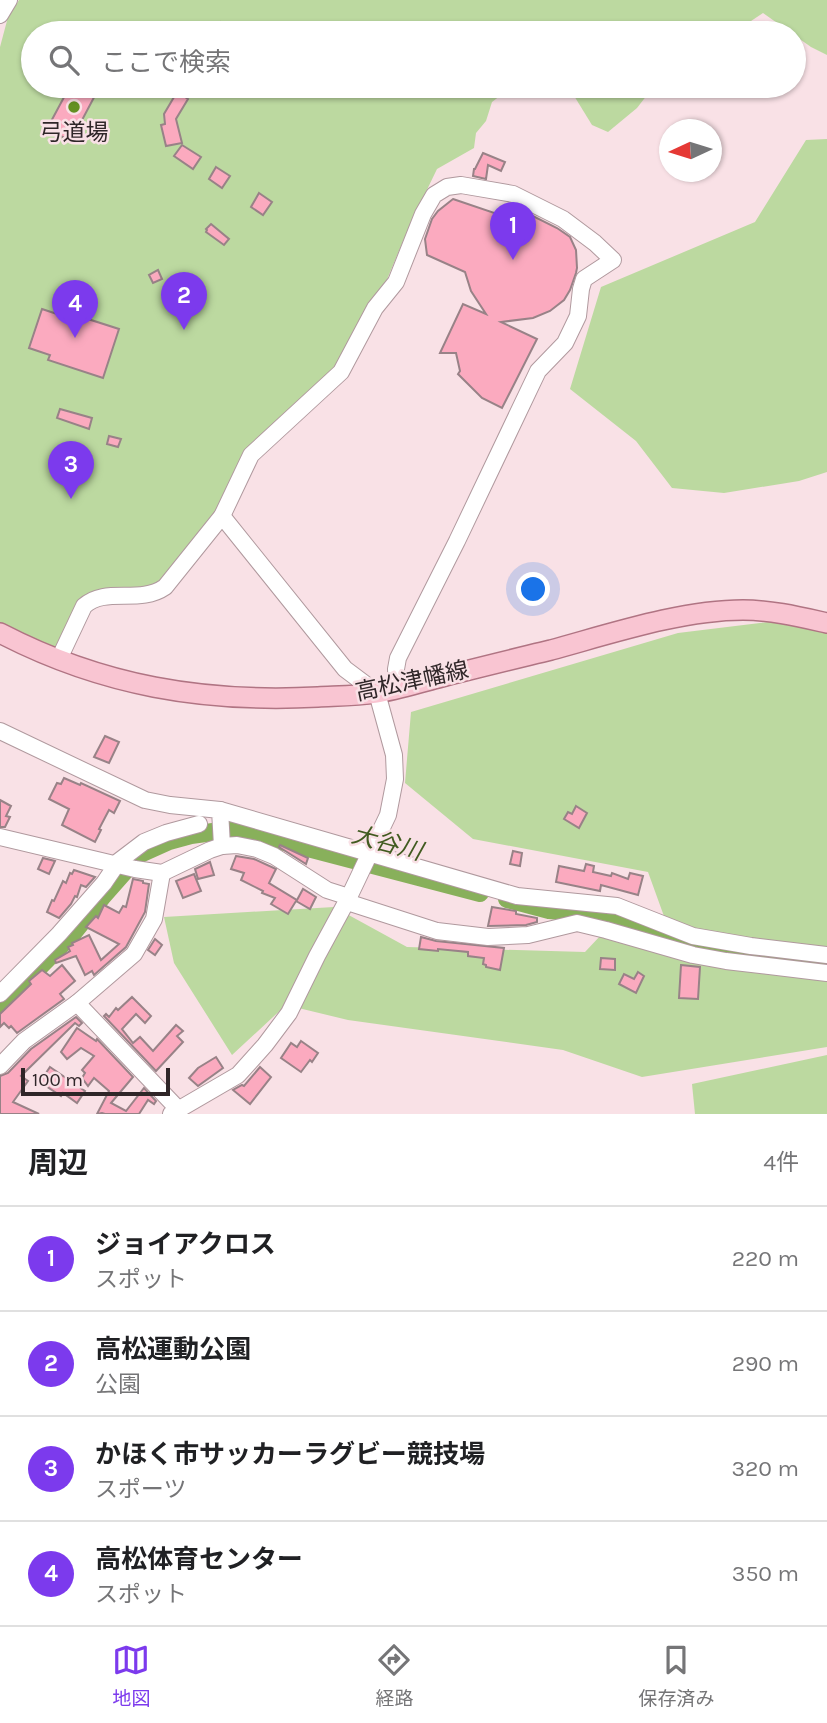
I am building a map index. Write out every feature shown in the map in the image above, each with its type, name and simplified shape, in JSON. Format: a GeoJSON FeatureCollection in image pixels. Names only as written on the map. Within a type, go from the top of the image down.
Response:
{"type":"FeatureCollection","features":[{"type":"Feature","properties":{"kind":"main road","name":"高松津幡線"},"geometry":{"type":"LineString","coordinates":[[0,633],[24,646],[137,685],[242,698],[292,698],[377,693],[698,614],[743,610],[791,615],[827,623]]}},
{"type":"Feature","properties":{"kind":"street"},"geometry":{"type":"LineString","coordinates":[[0,15],[9,0]]}},
{"type":"Feature","properties":{"kind":"street"},"geometry":{"type":"LineString","coordinates":[[59,659],[84,606],[90,601],[99,597],[148,595],[165,587],[222,516],[251,455],[341,372],[375,308],[396,282],[423,214],[435,195],[447,187],[461,186],[513,194],[562,219],[613,260],[584,279],[578,316],[565,343],[538,371],[398,658],[397,688]]}},
{"type":"Feature","properties":{"kind":"street"},"geometry":{"type":"LineString","coordinates":[[77,1003],[174,1112],[238,1075],[289,1013],[388,816],[395,779],[394,755],[377,693],[345,669],[222,516]]}},
{"type":"Feature","properties":{"kind":"street"},"geometry":{"type":"LineString","coordinates":[[0,730],[145,800],[220,813],[367,858],[517,896],[617,906],[693,936],[751,947],[827,955]]}},
{"type":"Feature","properties":{"kind":"street"},"geometry":{"type":"LineString","coordinates":[[220,813],[222,842]]}},
{"type":"Feature","properties":{"kind":"street"},"geometry":{"type":"LineString","coordinates":[[123,866],[119,861],[144,842],[199,824]]}},
{"type":"Feature","properties":{"kind":"street"},"geometry":{"type":"LineString","coordinates":[[0,837],[162,873],[222,842],[257,849],[274,856],[327,890],[348,900],[437,931],[488,937],[528,934],[577,923],[694,955],[827,973]]}},
{"type":"Feature","properties":{"kind":"street"},"geometry":{"type":"LineString","coordinates":[[0,994],[123,866]]}},
{"type":"Feature","properties":{"kind":"street"},"geometry":{"type":"LineString","coordinates":[[0,1066],[24,1041],[77,1003],[134,954],[155,919],[162,873]]}},
{"type":"Feature","properties":{"kind":"green space"},"geometry":{"type":"Polygon","coordinates":[[[19,0],[827,0],[827,55],[806,43],[806,21],[774,21],[763,13],[751,21],[21,21],[21,98],[497,98],[492,102],[486,121],[476,133],[474,148],[437,169],[375,308],[358,359],[345,352],[333,373],[248,452],[224,507],[163,586],[103,592],[60,652],[0,624],[0,47],[8,17],[19,0]]]}},
{"type":"Feature","properties":{"kind":"green space"},"geometry":{"type":"Polygon","coordinates":[[[575,98],[645,98],[608,132],[592,125],[575,98]]]}},
{"type":"Feature","properties":{"kind":"green space"},"geometry":{"type":"Polygon","coordinates":[[[827,139],[827,472],[799,481],[724,493],[672,488],[636,441],[570,389],[601,287],[755,222],[806,140],[827,139]]]}},
{"type":"Feature","properties":{"kind":"green space"},"geometry":{"type":"Polygon","coordinates":[[[827,615],[827,1047],[642,1077],[563,1050],[348,1020],[286,1005],[232,1055],[174,963],[164,917],[334,907],[407,947],[585,952],[601,935],[665,919],[648,872],[473,839],[405,783],[411,712],[678,633],[827,615]]]}},
{"type":"Feature","properties":{"kind":"green space"},"geometry":{"type":"Polygon","coordinates":[[[827,1055],[827,1114],[695,1114],[692,1084],[827,1055]]]}},
{"type":"Feature","properties":{"kind":"building","name":"弓道場"},"geometry":{"type":"Polygon","coordinates":[[[64,98],[94,98],[71,141],[48,130],[64,98]]]}},
{"type":"Feature","properties":{"kind":"building"},"geometry":{"type":"Polygon","coordinates":[[[173,98],[188,99],[176,119],[182,143],[166,146],[161,125],[165,124],[164,114],[173,98]]]}},
{"type":"Feature","properties":{"kind":"building"},"geometry":{"type":"Polygon","coordinates":[[[182,145],[201,157],[193,169],[174,156],[182,145]]]}},
{"type":"Feature","properties":{"kind":"building"},"geometry":{"type":"Polygon","coordinates":[[[483,153],[505,162],[501,171],[488,165],[486,179],[473,176],[483,153]]]}},
{"type":"Feature","properties":{"kind":"building"},"geometry":{"type":"Polygon","coordinates":[[[216,167],[230,176],[222,188],[209,179],[216,167]]]}},
{"type":"Feature","properties":{"kind":"building"},"geometry":{"type":"Polygon","coordinates":[[[259,193],[272,202],[263,215],[251,207],[259,193]]]}},
{"type":"Feature","properties":{"kind":"building"},"geometry":{"type":"Polygon","coordinates":[[[453,199],[500,215],[521,210],[570,237],[576,250],[576,273],[564,300],[550,311],[533,318],[501,322],[537,339],[502,408],[482,398],[458,374],[460,371],[456,353],[440,353],[463,304],[486,314],[471,291],[465,272],[427,255],[425,239],[432,219],[453,199]]]}},
{"type":"Feature","properties":{"kind":"building"},"geometry":{"type":"Polygon","coordinates":[[[211,224],[229,239],[224,245],[206,232],[211,224]]]}},
{"type":"Feature","properties":{"kind":"building"},"geometry":{"type":"Polygon","coordinates":[[[158,270],[162,279],[153,283],[149,275],[158,270]]]}},
{"type":"Feature","properties":{"kind":"building"},"geometry":{"type":"Polygon","coordinates":[[[42,309],[63,316],[66,312],[119,329],[103,378],[48,360],[50,355],[29,348],[42,309]]]}},
{"type":"Feature","properties":{"kind":"building"},"geometry":{"type":"Polygon","coordinates":[[[60,409],[92,418],[89,429],[57,418],[60,409]]]}},
{"type":"Feature","properties":{"kind":"building"},"geometry":{"type":"Polygon","coordinates":[[[109,436],[121,439],[118,447],[107,444],[109,436]]]}},
{"type":"Feature","properties":{"kind":"building"},"geometry":{"type":"Polygon","coordinates":[[[105,736],[119,742],[109,763],[94,757],[105,736]]]}},
{"type":"Feature","properties":{"kind":"building"},"geometry":{"type":"Polygon","coordinates":[[[64,778],[120,801],[114,813],[109,810],[95,842],[62,825],[69,809],[49,799],[57,783],[61,784],[64,778]]]}},
{"type":"Feature","properties":{"kind":"building"},"geometry":{"type":"Polygon","coordinates":[[[0,800],[11,806],[5,827],[0,827],[0,800]]]}},
{"type":"Feature","properties":{"kind":"building"},"geometry":{"type":"Polygon","coordinates":[[[576,806],[587,813],[579,828],[564,819],[568,812],[572,814],[576,806]]]}},
{"type":"Feature","properties":{"kind":"building"},"geometry":{"type":"Polygon","coordinates":[[[280,845],[308,858],[306,864],[279,847],[280,845]]]}},
{"type":"Feature","properties":{"kind":"building"},"geometry":{"type":"Polygon","coordinates":[[[513,851],[522,853],[520,866],[510,864],[513,851]]]}},
{"type":"Feature","properties":{"kind":"building"},"geometry":{"type":"Polygon","coordinates":[[[236,856],[254,859],[276,869],[269,883],[297,900],[303,889],[316,897],[310,909],[296,901],[288,914],[271,904],[275,898],[241,880],[244,873],[231,869],[236,856]]]}},
{"type":"Feature","properties":{"kind":"building"},"geometry":{"type":"Polygon","coordinates":[[[43,858],[55,861],[49,874],[38,869],[43,858]]]}},
{"type":"Feature","properties":{"kind":"building"},"geometry":{"type":"Polygon","coordinates":[[[210,862],[214,875],[198,879],[195,869],[210,862]]]}},
{"type":"Feature","properties":{"kind":"building"},"geometry":{"type":"Polygon","coordinates":[[[586,864],[594,866],[593,872],[611,876],[612,873],[628,879],[630,873],[643,876],[638,895],[601,885],[600,891],[556,882],[559,866],[584,871],[586,864]]]}},
{"type":"Feature","properties":{"kind":"building"},"geometry":{"type":"Polygon","coordinates":[[[74,870],[95,877],[86,887],[81,885],[77,897],[75,896],[59,918],[47,912],[63,881],[66,883],[74,870]]]}},
{"type":"Feature","properties":{"kind":"building"},"geometry":{"type":"Polygon","coordinates":[[[194,874],[201,891],[183,898],[176,881],[194,874]]]}},
{"type":"Feature","properties":{"kind":"building"},"geometry":{"type":"Polygon","coordinates":[[[133,879],[149,884],[145,912],[126,947],[94,975],[92,971],[85,975],[76,956],[56,963],[55,960],[70,951],[68,947],[73,945],[72,943],[89,935],[101,960],[119,944],[86,927],[96,916],[98,918],[104,905],[119,913],[123,906],[126,907],[133,879]]]}},
{"type":"Feature","properties":{"kind":"building"},"geometry":{"type":"Polygon","coordinates":[[[492,907],[537,918],[537,922],[488,926],[492,907]]]}},
{"type":"Feature","properties":{"kind":"building"},"geometry":{"type":"Polygon","coordinates":[[[421,937],[504,948],[500,970],[486,967],[483,964],[484,958],[468,956],[468,952],[419,949],[421,937]]]}},
{"type":"Feature","properties":{"kind":"building"},"geometry":{"type":"Polygon","coordinates":[[[155,939],[162,945],[155,955],[148,950],[155,939]]]}},
{"type":"Feature","properties":{"kind":"building"},"geometry":{"type":"Polygon","coordinates":[[[601,958],[615,959],[615,970],[600,969],[601,958]]]}},
{"type":"Feature","properties":{"kind":"building"},"geometry":{"type":"Polygon","coordinates":[[[62,965],[75,981],[60,994],[64,999],[17,1033],[4,1023],[0,1027],[0,1014],[31,984],[29,981],[42,970],[50,976],[62,965]]]}},
{"type":"Feature","properties":{"kind":"building"},"geometry":{"type":"Polygon","coordinates":[[[681,965],[700,967],[698,999],[679,998],[681,965]]]}},
{"type":"Feature","properties":{"kind":"building"},"geometry":{"type":"Polygon","coordinates":[[[638,972],[644,976],[636,993],[619,984],[624,974],[634,979],[638,972]]]}},
{"type":"Feature","properties":{"kind":"building"},"geometry":{"type":"Polygon","coordinates":[[[132,997],[151,1016],[145,1023],[136,1014],[122,1029],[133,1043],[140,1037],[153,1051],[176,1025],[183,1031],[177,1036],[183,1042],[156,1071],[104,1016],[106,1014],[109,1017],[116,1008],[118,1010],[132,997]]]}},
{"type":"Feature","properties":{"kind":"building"},"geometry":{"type":"Polygon","coordinates":[[[76,1017],[82,1023],[79,1026],[75,1023],[21,1076],[28,1081],[13,1102],[39,1114],[0,1114],[0,1076],[8,1073],[31,1049],[76,1017]]]}},
{"type":"Feature","properties":{"kind":"building"},"geometry":{"type":"Polygon","coordinates":[[[77,1028],[96,1041],[97,1039],[133,1077],[111,1103],[126,1111],[144,1088],[156,1101],[154,1104],[148,1100],[139,1114],[97,1114],[109,1091],[94,1078],[88,1086],[82,1078],[85,1073],[82,1070],[94,1056],[81,1048],[67,1059],[61,1052],[77,1028]]]}},
{"type":"Feature","properties":{"kind":"building"},"geometry":{"type":"Polygon","coordinates":[[[301,1041],[318,1053],[301,1072],[281,1058],[291,1043],[297,1047],[301,1041]]]}},
{"type":"Feature","properties":{"kind":"building"},"geometry":{"type":"Polygon","coordinates":[[[216,1057],[223,1068],[198,1086],[189,1078],[198,1068],[216,1057]]]}},
{"type":"Feature","properties":{"kind":"building"},"geometry":{"type":"Polygon","coordinates":[[[50,1067],[85,1091],[77,1103],[40,1082],[50,1067]]]}},
{"type":"Feature","properties":{"kind":"building"},"geometry":{"type":"Polygon","coordinates":[[[260,1067],[271,1077],[250,1104],[233,1090],[244,1086],[260,1067]]]}},
{"type":"Feature","properties":{"kind":"waterway","name":"大谷川"},"geometry":{"type":"LineString","coordinates":[[0,1007],[73,933],[140,854],[191,835],[235,829],[480,893]]}},
{"type":"Feature","properties":{"kind":"waterway","name":"大谷川"},"geometry":{"type":"LineString","coordinates":[[507,899],[549,910],[597,914],[629,922],[677,941],[827,964]]}},
{"type":"Feature","properties":{"kind":"place","name":"弓道場"},"geometry":{"type":"Point","coordinates":[74,107]}},
{"type":"Feature","properties":{"kind":"place","name":"ジョイアクロス"},"geometry":{"type":"Point","coordinates":[513,260]}},
{"type":"Feature","properties":{"kind":"place","name":"高松運動公園"},"geometry":{"type":"Point","coordinates":[184,330]}},
{"type":"Feature","properties":{"kind":"place","name":"高松体育センター"},"geometry":{"type":"Point","coordinates":[75,338]}},
{"type":"Feature","properties":{"kind":"place","name":"かほく市サッカーラグビー競技場"},"geometry":{"type":"Point","coordinates":[71,499]}}]}
